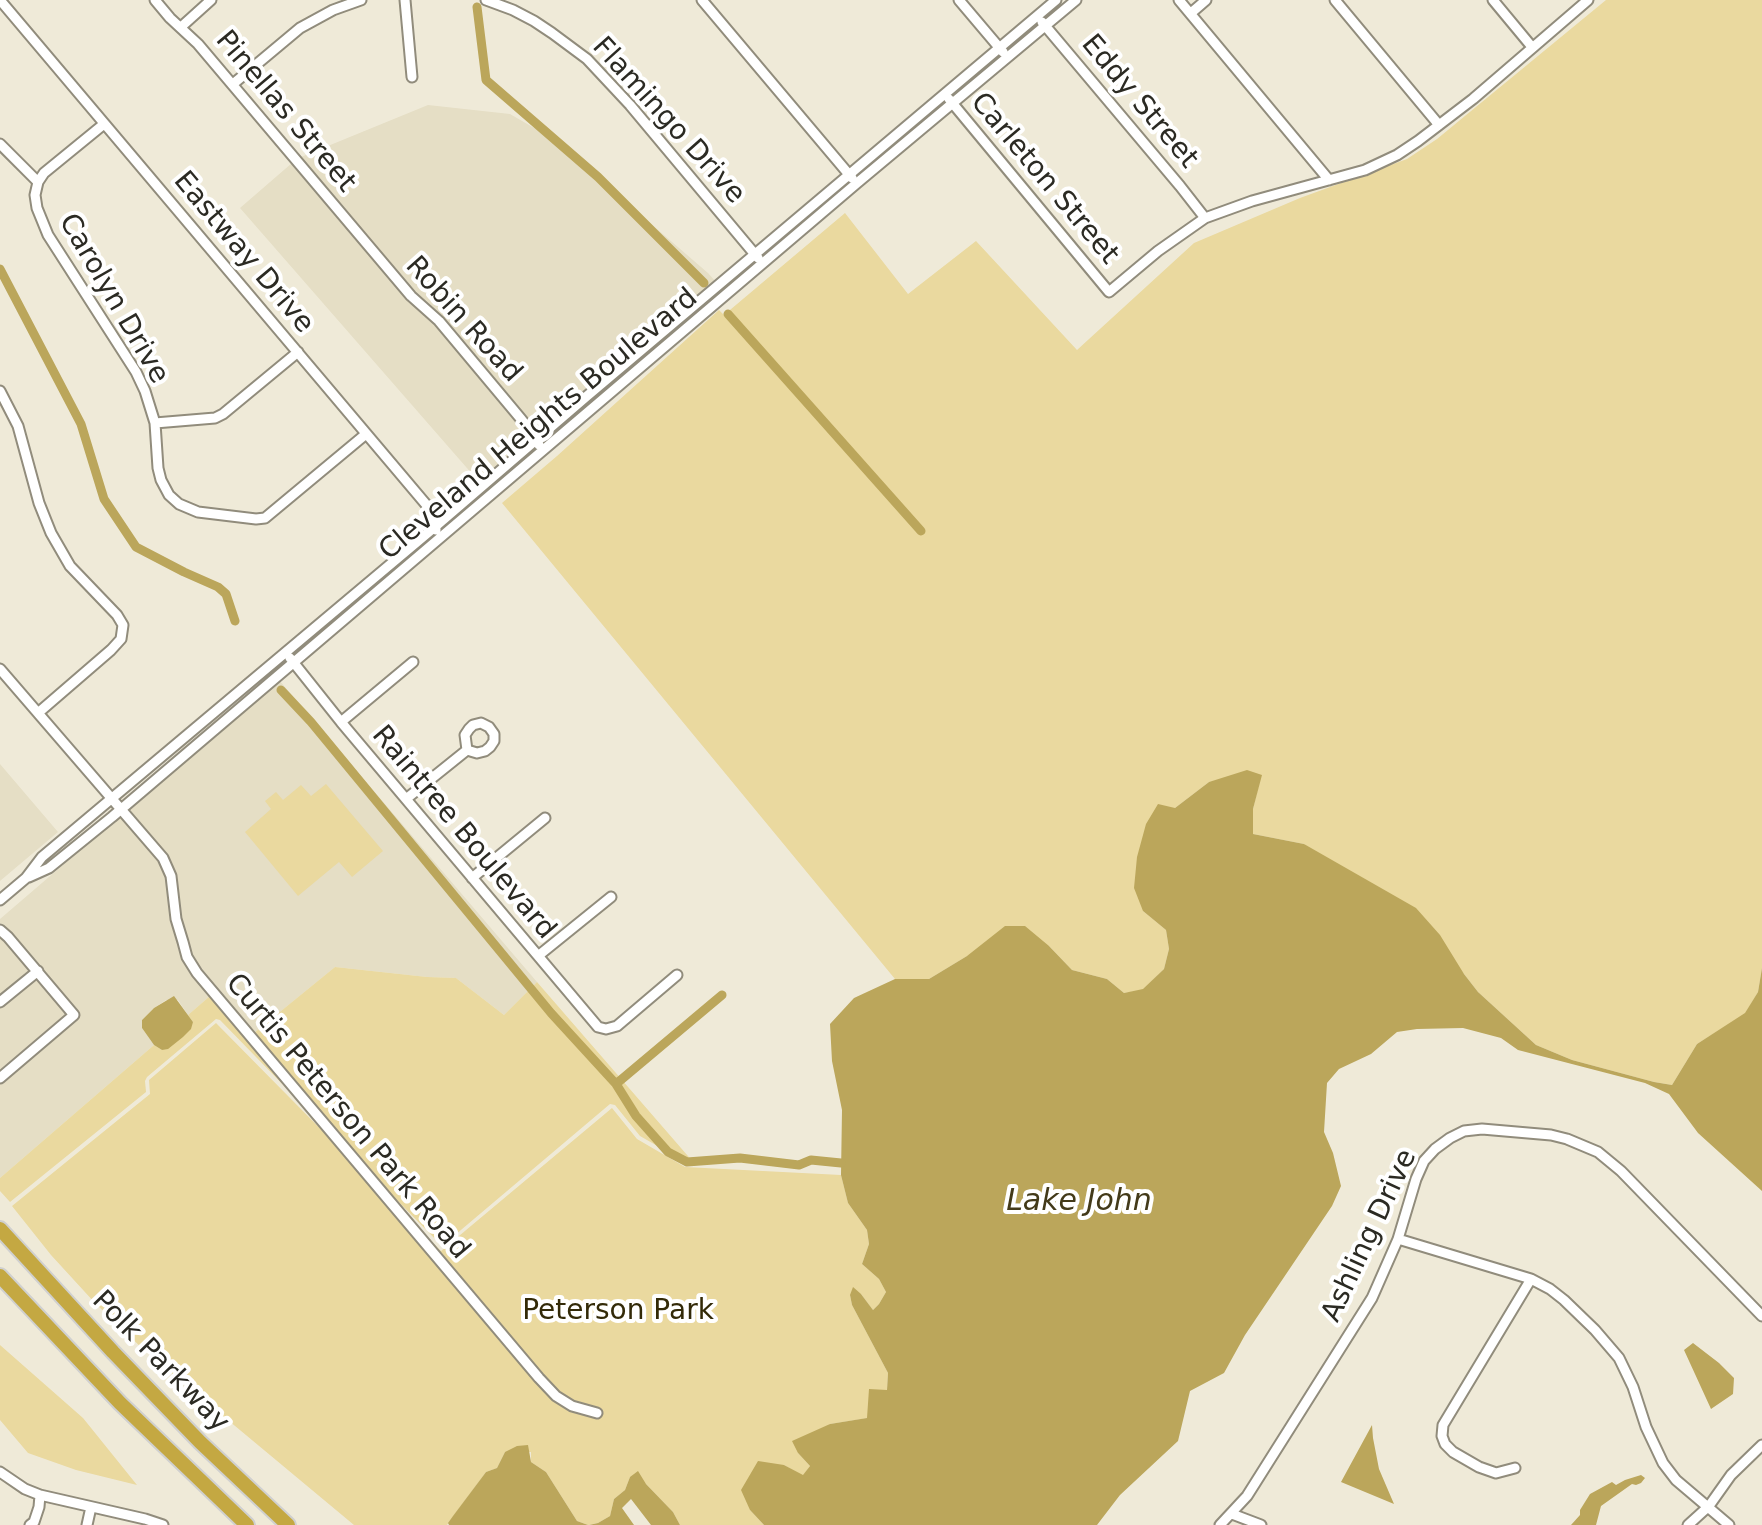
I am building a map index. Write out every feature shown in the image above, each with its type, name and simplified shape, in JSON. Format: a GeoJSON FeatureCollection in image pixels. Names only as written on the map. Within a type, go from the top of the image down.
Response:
{"type":"FeatureCollection","features":[{"type":"Feature","properties":{"kind":"highway","name":"Polk Parkway"},"geometry":{"type":"LineString","coordinates":[[0,1229],[123,1363],[200,1442],[288,1525]]}},
{"type":"Feature","properties":{"kind":"highway","name":"Polk Parkway"},"geometry":{"type":"LineString","coordinates":[[0,1276],[120,1403],[247,1525]]}},
{"type":"Feature","properties":{"kind":"street","name":"Eastway Drive"},"geometry":{"type":"LineString","coordinates":[[0,0],[4,13],[104,124],[435,515],[437,541]]}},
{"type":"Feature","properties":{"kind":"street","name":"Pinellas Street"},"geometry":{"type":"LineString","coordinates":[[155,0],[233,84],[378,256]]}},
{"type":"Feature","properties":{"kind":"street"},"geometry":{"type":"LineString","coordinates":[[181,27],[211,0]]}},
{"type":"Feature","properties":{"kind":"street"},"geometry":{"type":"LineString","coordinates":[[233,84],[300,28],[333,10],[361,0]]}},
{"type":"Feature","properties":{"kind":"street"},"geometry":{"type":"LineString","coordinates":[[405,0],[412,77]]}},
{"type":"Feature","properties":{"kind":"street","name":"Flamingo Drive"},"geometry":{"type":"LineString","coordinates":[[486,0],[534,21],[587,59],[763,264]]}},
{"type":"Feature","properties":{"kind":"street"},"geometry":{"type":"LineString","coordinates":[[513,10],[517,0]]}},
{"type":"Feature","properties":{"kind":"street"},"geometry":{"type":"LineString","coordinates":[[702,0],[857,183]]}},
{"type":"Feature","properties":{"kind":"street","name":"Carleton Street"},"geometry":{"type":"LineString","coordinates":[[959,0],[1007,56]]}},
{"type":"Feature","properties":{"kind":"street","name":"Cleveland Heights Boulevard"},"geometry":{"type":"LineString","coordinates":[[0,900],[26,878],[42,857],[1056,0]]}},
{"type":"Feature","properties":{"kind":"street","name":"Cleveland Heights Boulevard"},"geometry":{"type":"LineString","coordinates":[[26,878],[49,868],[120,809],[1076,0]]}},
{"type":"Feature","properties":{"kind":"street"},"geometry":{"type":"LineString","coordinates":[[1179,0],[1329,180]]}},
{"type":"Feature","properties":{"kind":"street"},"geometry":{"type":"LineString","coordinates":[[1191,13],[1206,0]]}},
{"type":"Feature","properties":{"kind":"street"},"geometry":{"type":"LineString","coordinates":[[1335,0],[1439,125]]}},
{"type":"Feature","properties":{"kind":"street"},"geometry":{"type":"LineString","coordinates":[[1493,0],[1532,47]]}},
{"type":"Feature","properties":{"kind":"street"},"geometry":{"type":"LineString","coordinates":[[1205,218],[1252,201],[1365,170],[1382,162],[1418,141],[1473,99],[1588,0]]}},
{"type":"Feature","properties":{"kind":"street","name":"Eddy Street"},"geometry":{"type":"LineString","coordinates":[[1037,17],[1205,218]]}},
{"type":"Feature","properties":{"kind":"street","name":"Carleton Street"},"geometry":{"type":"LineString","coordinates":[[945,94],[1109,292],[1158,251],[1205,218]]}},
{"type":"Feature","properties":{"kind":"street"},"geometry":{"type":"LineString","coordinates":[[0,144],[38,182],[44,173],[104,124]]}},
{"type":"Feature","properties":{"kind":"street","name":"Carolyn Drive"},"geometry":{"type":"LineString","coordinates":[[38,182],[35,195],[41,223],[145,391],[155,423],[158,468],[169,495],[179,504],[192,511],[265,518],[366,434]]}},
{"type":"Feature","properties":{"kind":"street","name":"Robin Road"},"geometry":{"type":"LineString","coordinates":[[378,256],[411,296],[439,321],[537,439],[541,452]]}},
{"type":"Feature","properties":{"kind":"street"},"geometry":{"type":"LineString","coordinates":[[702,299],[710,309]]}},
{"type":"Feature","properties":{"kind":"street"},"geometry":{"type":"LineString","coordinates":[[654,340],[662,349]]}},
{"type":"Feature","properties":{"kind":"street"},"geometry":{"type":"LineString","coordinates":[[155,423],[215,418],[298,352]]}},
{"type":"Feature","properties":{"kind":"street"},"geometry":{"type":"LineString","coordinates":[[0,391],[18,426],[39,503],[51,533],[70,566],[123,625],[121,639],[111,650],[38,713]]}},
{"type":"Feature","properties":{"kind":"street","name":"Raintree Boulevard"},"geometry":{"type":"LineString","coordinates":[[285,652],[598,1027],[615,1028],[677,975]]}},
{"type":"Feature","properties":{"kind":"street"},"geometry":{"type":"LineString","coordinates":[[341,722],[413,662]]}},
{"type":"Feature","properties":{"kind":"street","name":"Curtis Peterson Park Road"},"geometry":{"type":"LineString","coordinates":[[0,669],[163,858],[171,876],[176,919],[187,957],[197,973],[539,1378],[556,1396],[572,1406],[597,1413]]}},
{"type":"Feature","properties":{"kind":"street"},"geometry":{"type":"LineString","coordinates":[[406,799],[467,750]]}},
{"type":"Feature","properties":{"kind":"street"},"geometry":{"type":"LineString","coordinates":[[472,878],[545,818]]}},
{"type":"Feature","properties":{"kind":"street"},"geometry":{"type":"LineString","coordinates":[[538,956],[611,897]]}},
{"type":"Feature","properties":{"kind":"street"},"geometry":{"type":"LineString","coordinates":[[0,930],[74,1015],[0,1078]]}},
{"type":"Feature","properties":{"kind":"street"},"geometry":{"type":"LineString","coordinates":[[0,1002],[38,971]]}},
{"type":"Feature","properties":{"kind":"street","name":"Ashling Drive"},"geometry":{"type":"LineString","coordinates":[[1232,1514],[1247,1496],[1372,1298],[1398,1239],[1424,1161],[1435,1149],[1464,1131],[1482,1129],[1551,1135],[1598,1152],[1762,1316]]}},
{"type":"Feature","properties":{"kind":"street"},"geometry":{"type":"LineString","coordinates":[[1398,1239],[1531,1279],[1564,1300],[1609,1346],[1627,1372],[1646,1427],[1663,1463],[1676,1480],[1729,1525]]}},
{"type":"Feature","properties":{"kind":"street"},"geometry":{"type":"LineString","coordinates":[[1515,1468],[1496,1473],[1479,1467],[1453,1452],[1442,1436],[1443,1425],[1531,1279]]}},
{"type":"Feature","properties":{"kind":"street"},"geometry":{"type":"LineString","coordinates":[[1688,1525],[1709,1506],[1731,1475],[1762,1445]]}},
{"type":"Feature","properties":{"kind":"street"},"geometry":{"type":"LineString","coordinates":[[0,1472],[40,1495],[163,1525]]}},
{"type":"Feature","properties":{"kind":"street"},"geometry":{"type":"LineString","coordinates":[[30,1525],[39,1507],[40,1495]]}},
{"type":"Feature","properties":{"kind":"street"},"geometry":{"type":"LineString","coordinates":[[87,1525],[91,1507]]}},
{"type":"Feature","properties":{"kind":"street"},"geometry":{"type":"LineString","coordinates":[[1220,1525],[1232,1514],[1261,1525]]}},
{"type":"Feature","properties":{"kind":"shaded area"},"geometry":{"type":"Polygon","coordinates":[[[428,105],[510,114],[567,147],[716,282],[538,432],[443,318],[415,293],[301,157],[428,105]]]}},
{"type":"Feature","properties":{"kind":"shaded area"},"geometry":{"type":"Polygon","coordinates":[[[292,163],[407,300],[435,325],[530,439],[480,483],[240,208],[292,163]]]}},
{"type":"Feature","properties":{"kind":"shaded area"},"geometry":{"type":"Polygon","coordinates":[[[279,680],[537,982],[504,1015],[456,978],[335,967],[254,1033],[202,970],[192,955],[181,917],[173,866],[127,809],[279,680]]]}},
{"type":"Feature","properties":{"kind":"shaded area"},"geometry":{"type":"Polygon","coordinates":[[[0,764],[58,832],[0,881],[0,764]]]}},
{"type":"Feature","properties":{"kind":"shaded area"},"geometry":{"type":"Polygon","coordinates":[[[120,816],[159,861],[166,878],[172,920],[183,959],[210,996],[188,1015],[178,1000],[166,1000],[154,1008],[142,1020],[142,1028],[154,1045],[0,1178],[0,1084],[77,1018],[78,1012],[0,923],[0,919],[120,816]]]}},
{"type":"Feature","properties":{"kind":"shaded area"},"geometry":{"type":"Polygon","coordinates":[[[0,937],[31,971],[0,996],[0,937]]]}},
{"type":"Feature","properties":{"kind":"shaded area"},"geometry":{"type":"Polygon","coordinates":[[[37,978],[67,1014],[0,1072],[0,1008],[37,978]]]}},
{"type":"Feature","properties":{"kind":"green space"},"geometry":{"type":"Polygon","coordinates":[[[1606,0],[1762,0],[1762,968],[1758,992],[1745,1014],[1697,1044],[1672,1085],[1572,1060],[1536,1045],[1478,992],[1464,974],[1304,844],[1253,834],[1253,809],[1261,776],[1209,782],[1175,808],[1143,911],[1166,930],[1169,949],[1164,969],[1143,990],[1124,993],[1107,979],[1072,970],[1049,946],[967,956],[929,979],[895,979],[502,503],[719,310],[724,315],[845,213],[908,294],[976,241],[1077,350],[1194,243],[1300,198],[1407,159],[1437,139],[1606,0]]]}},
{"type":"Feature","properties":{"kind":"green space"},"geometry":{"type":"Polygon","coordinates":[[[326,784],[383,851],[352,877],[339,862],[298,896],[245,832],[271,809],[265,801],[276,792],[283,800],[301,785],[311,796],[326,784]]]}},
{"type":"Feature","properties":{"kind":"green space"},"geometry":{"type":"Polygon","coordinates":[[[335,967],[456,978],[504,1015],[537,982],[694,1163],[687,1163],[640,1136],[615,1105],[610,1104],[442,1246],[387,1190],[254,1033],[335,967]]]}},
{"type":"Feature","properties":{"kind":"green space"},"geometry":{"type":"Polygon","coordinates":[[[210,996],[292,1094],[216,1019],[147,1077],[146,1092],[10,1202],[0,1191],[0,1178],[154,1045],[162,1050],[193,1022],[188,1015],[210,996]]]}},
{"type":"Feature","properties":{"kind":"green space","name":"Peterson Park"},"geometry":{"type":"Polygon","coordinates":[[[216,1023],[441,1251],[612,1108],[637,1139],[685,1167],[841,1175],[848,1203],[867,1230],[869,1244],[862,1264],[879,1279],[886,1292],[873,1310],[861,1294],[850,1295],[852,1305],[888,1373],[887,1390],[868,1418],[830,1424],[798,1453],[810,1466],[803,1476],[784,1465],[750,1510],[764,1525],[680,1525],[673,1512],[646,1484],[630,1477],[625,1490],[614,1499],[610,1516],[588,1525],[577,1521],[546,1472],[531,1462],[531,1452],[505,1452],[497,1468],[486,1472],[447,1525],[354,1525],[145,1351],[95,1303],[12,1206],[150,1094],[149,1080],[216,1023]]]}},
{"type":"Feature","properties":{"kind":"green space"},"geometry":{"type":"Polygon","coordinates":[[[0,1345],[83,1418],[137,1485],[76,1470],[28,1453],[0,1420],[0,1345]]]}},
{"type":"Feature","properties":{"kind":"water","name":"Lake John"},"geometry":{"type":"Polygon","coordinates":[[[1247,770],[1262,775],[1253,809],[1253,834],[1304,844],[1416,908],[1440,935],[1478,992],[1536,1045],[1572,1060],[1672,1085],[1697,1044],[1745,1013],[1758,992],[1762,968],[1762,1191],[1698,1133],[1669,1094],[1645,1083],[1518,1050],[1501,1038],[1463,1028],[1397,1032],[1371,1054],[1339,1069],[1327,1083],[1324,1132],[1341,1186],[1332,1206],[1245,1335],[1224,1373],[1190,1391],[1178,1441],[1120,1495],[1097,1525],[764,1525],[750,1510],[741,1490],[758,1461],[784,1465],[803,1475],[810,1466],[792,1441],[830,1424],[867,1418],[869,1389],[887,1390],[888,1373],[852,1305],[850,1295],[853,1287],[873,1310],[886,1292],[879,1279],[862,1264],[869,1244],[867,1230],[848,1203],[841,1175],[842,1110],[832,1061],[830,1024],[854,998],[895,979],[929,979],[967,956],[1005,926],[1025,926],[1072,970],[1107,979],[1124,993],[1143,989],[1164,969],[1169,949],[1166,930],[1143,911],[1134,888],[1137,857],[1146,824],[1158,804],[1175,808],[1209,782],[1247,770]]]}},
{"type":"Feature","properties":{"kind":"water"},"geometry":{"type":"Polygon","coordinates":[[[174,996],[193,1022],[183,1037],[162,1050],[154,1045],[142,1028],[142,1020],[174,996]]]}},
{"type":"Feature","properties":{"kind":"water"},"geometry":{"type":"Polygon","coordinates":[[[1693,1343],[1734,1378],[1733,1394],[1711,1409],[1684,1350],[1693,1343]]]}},
{"type":"Feature","properties":{"kind":"water"},"geometry":{"type":"Polygon","coordinates":[[[1372,1425],[1379,1469],[1394,1504],[1341,1482],[1372,1425]]]}},
{"type":"Feature","properties":{"kind":"water"},"geometry":{"type":"Polygon","coordinates":[[[528,1445],[531,1462],[546,1472],[577,1521],[588,1525],[449,1525],[486,1472],[497,1468],[505,1452],[528,1445]]]}},
{"type":"Feature","properties":{"kind":"water"},"geometry":{"type":"Polygon","coordinates":[[[638,1471],[673,1512],[680,1525],[651,1525],[631,1499],[622,1508],[634,1525],[589,1525],[610,1516],[614,1499],[625,1490],[630,1477],[638,1471]]]}},
{"type":"Feature","properties":{"kind":"water"},"geometry":{"type":"Polygon","coordinates":[[[1641,1475],[1645,1478],[1641,1483],[1632,1484],[1601,1506],[1596,1525],[1571,1525],[1580,1515],[1590,1494],[1612,1482],[1616,1485],[1641,1475]]]}},
{"type":"Feature","properties":{"kind":"waterway"},"geometry":{"type":"LineString","coordinates":[[477,7],[486,80],[598,177],[704,283]]}},
{"type":"Feature","properties":{"kind":"waterway"},"geometry":{"type":"LineString","coordinates":[[0,269],[81,424],[104,499],[136,547],[218,587],[226,594],[235,621]]}},
{"type":"Feature","properties":{"kind":"waterway"},"geometry":{"type":"LineString","coordinates":[[728,314],[921,531]]}},
{"type":"Feature","properties":{"kind":"waterway"},"geometry":{"type":"LineString","coordinates":[[281,690],[311,722],[551,1013],[616,1084],[636,1116],[668,1152],[687,1162],[740,1158],[799,1165],[811,1160],[841,1163]]}},
{"type":"Feature","properties":{"kind":"waterway"},"geometry":{"type":"LineString","coordinates":[[616,1084],[722,995]]}}]}
